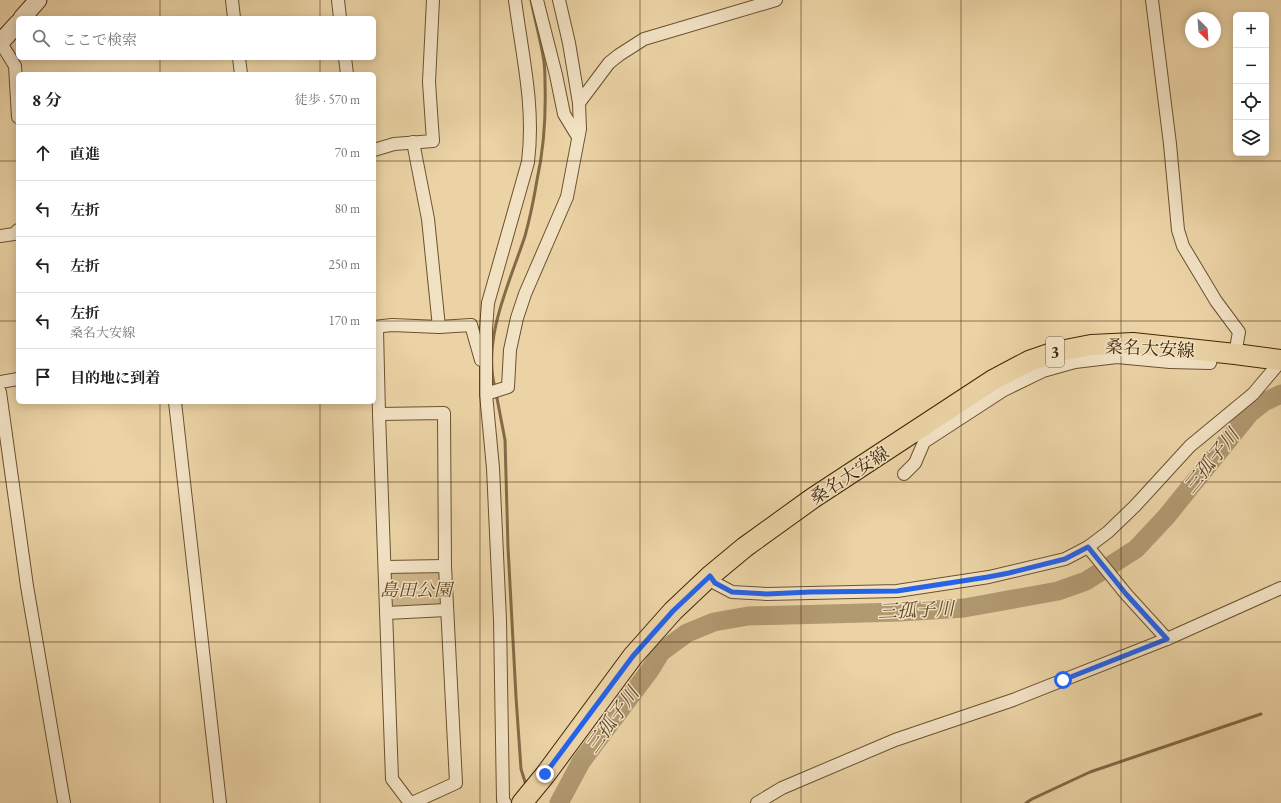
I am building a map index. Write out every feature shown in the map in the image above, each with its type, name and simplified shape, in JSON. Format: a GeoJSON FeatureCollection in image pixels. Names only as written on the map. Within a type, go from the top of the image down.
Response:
{"type":"FeatureCollection","features":[{"type":"Feature","properties":{"kind":"main road","name":"桑名大安線"},"geometry":{"type":"LineString","coordinates":[[522,803],[633,656],[673,611],[710,576],[745,547],[813,498],[993,380],[1029,361],[1055,352],[1091,345],[1133,343],[1235,354],[1281,361]]}},
{"type":"Feature","properties":{"kind":"street"},"geometry":{"type":"LineString","coordinates":[[24,16],[38,0]]}},
{"type":"Feature","properties":{"kind":"street"},"geometry":{"type":"LineString","coordinates":[[232,0],[234,16]]}},
{"type":"Feature","properties":{"kind":"street"},"geometry":{"type":"LineString","coordinates":[[338,0],[340,16]]}},
{"type":"Feature","properties":{"kind":"street"},"geometry":{"type":"LineString","coordinates":[[376,149],[394,144],[433,141],[429,82],[433,0]]}},
{"type":"Feature","properties":{"kind":"street"},"geometry":{"type":"LineString","coordinates":[[485,373],[488,303],[526,168],[531,139],[529,95],[515,0]]}},
{"type":"Feature","properties":{"kind":"street"},"geometry":{"type":"LineString","coordinates":[[488,393],[508,387],[510,350],[517,318],[525,294],[567,197],[580,129],[579,103],[569,43],[559,0]]}},
{"type":"Feature","properties":{"kind":"street"},"geometry":{"type":"LineString","coordinates":[[579,103],[609,63],[644,39],[776,0]]}},
{"type":"Feature","properties":{"kind":"street"},"geometry":{"type":"LineString","coordinates":[[1152,0],[1170,144],[1178,230],[1183,246],[1239,332],[1235,354]]}},
{"type":"Feature","properties":{"kind":"street"},"geometry":{"type":"LineString","coordinates":[[538,3],[564,114],[578,137]]}},
{"type":"Feature","properties":{"kind":"street"},"geometry":{"type":"LineString","coordinates":[[16,25],[0,43],[15,66],[16,83]]}},
{"type":"Feature","properties":{"kind":"street"},"geometry":{"type":"LineString","coordinates":[[239,60],[241,72]]}},
{"type":"Feature","properties":{"kind":"street"},"geometry":{"type":"LineString","coordinates":[[345,60],[347,72]]}},
{"type":"Feature","properties":{"kind":"street"},"geometry":{"type":"LineString","coordinates":[[413,142],[428,218],[439,326]]}},
{"type":"Feature","properties":{"kind":"street"},"geometry":{"type":"LineString","coordinates":[[0,236],[14,234],[16,232]]}},
{"type":"Feature","properties":{"kind":"street"},"geometry":{"type":"LineString","coordinates":[[376,329],[392,326],[471,326],[485,373],[488,393],[493,468],[500,620],[503,800],[505,803]]}},
{"type":"Feature","properties":{"kind":"street"},"geometry":{"type":"LineString","coordinates":[[376,350],[392,779],[411,803],[456,783],[446,610],[444,414],[379,414]]}},
{"type":"Feature","properties":{"kind":"street"},"geometry":{"type":"LineString","coordinates":[[904,474],[915,463],[924,442],[1015,384],[1044,371],[1076,362],[1117,357],[1170,362],[1210,363],[1212,352]]}},
{"type":"Feature","properties":{"kind":"street"},"geometry":{"type":"LineString","coordinates":[[710,576],[715,583],[732,592],[767,594],[897,591],[981,579],[1065,559],[1090,550],[1135,506],[1190,446],[1253,394],[1281,361]]}},
{"type":"Feature","properties":{"kind":"street"},"geometry":{"type":"LineString","coordinates":[[0,382],[16,379]]}},
{"type":"Feature","properties":{"kind":"street"},"geometry":{"type":"LineString","coordinates":[[0,392],[27,586],[64,803]]}},
{"type":"Feature","properties":{"kind":"street"},"geometry":{"type":"LineString","coordinates":[[175,404],[220,803]]}},
{"type":"Feature","properties":{"kind":"street"},"geometry":{"type":"LineString","coordinates":[[1090,550],[1126,594],[1167,639]]}},
{"type":"Feature","properties":{"kind":"street"},"geometry":{"type":"LineString","coordinates":[[385,567],[445,566]]}},
{"type":"Feature","properties":{"kind":"street"},"geometry":{"type":"LineString","coordinates":[[757,803],[782,788],[895,740],[1013,700],[1167,639],[1281,588]]}},
{"type":"Feature","properties":{"kind":"street"},"geometry":{"type":"LineString","coordinates":[[387,613],[446,610]]}},
{"type":"Feature","properties":{"kind":"green space","name":"島田公園"},"geometry":{"type":"Polygon","coordinates":[[[443,569],[444,607],[389,610],[388,570],[443,569]]]}},
{"type":"Feature","properties":{"kind":"waterway"},"geometry":{"type":"LineString","coordinates":[[495,388],[492,369],[492,350],[495,330],[505,291],[527,229],[535,194],[543,144],[545,67],[531,0]]}},
{"type":"Feature","properties":{"kind":"waterway"},"geometry":{"type":"LineString","coordinates":[[496,393],[505,440],[508,547],[516,697],[521,769],[526,785]]}},
{"type":"Feature","properties":{"kind":"waterway","name":"三孤子川"},"geometry":{"type":"LineString","coordinates":[[559,803],[581,762],[650,670],[661,652],[687,633],[714,622],[748,616],[901,612],[964,608],[1058,591],[1086,581],[1136,549],[1166,517],[1250,413],[1264,402],[1281,394]]}},
{"type":"Feature","properties":{"kind":"waterway"},"geometry":{"type":"LineString","coordinates":[[1026,803],[1090,772],[1261,714]]}},
{"type":"Feature","properties":{"kind":"route"},"geometry":{"type":"LineString","coordinates":[[545,774],[633,656],[673,611],[710,576],[715,583],[732,592],[767,594],[897,591],[1009,573],[1065,559],[1088,547],[1126,594],[1167,639],[1063,680]]}}]}
